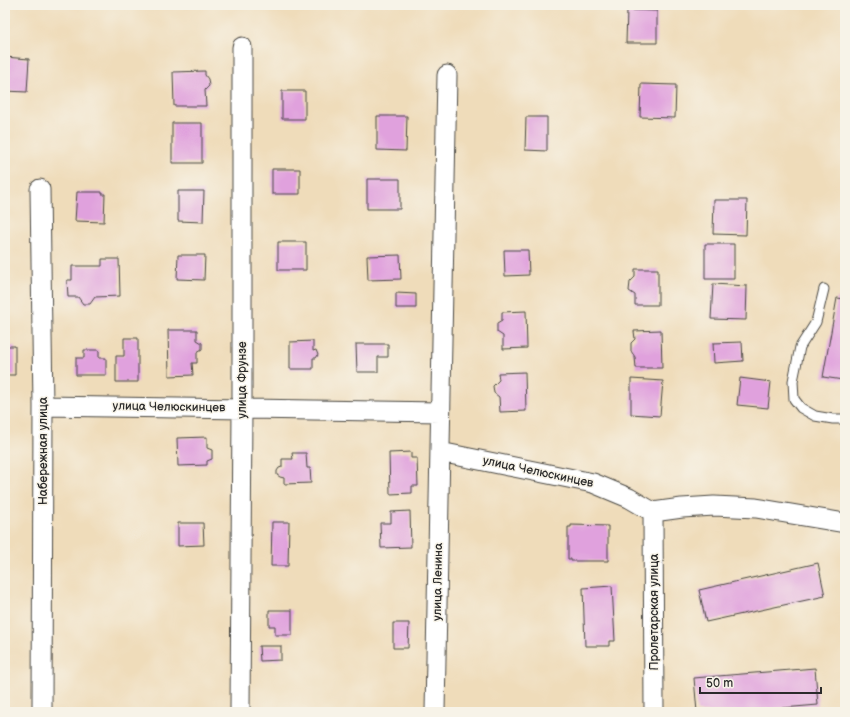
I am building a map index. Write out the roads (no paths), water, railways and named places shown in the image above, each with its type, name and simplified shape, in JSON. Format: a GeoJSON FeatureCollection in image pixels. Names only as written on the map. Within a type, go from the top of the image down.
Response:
{"type":"FeatureCollection","features":[{"type":"Feature","properties":{"kind":"street","name":"улица Фрунзе"},"geometry":{"type":"LineString","coordinates":[[240,712],[242,47]]}},
{"type":"Feature","properties":{"kind":"street","name":"улица Ленина"},"geometry":{"type":"LineString","coordinates":[[435,712],[447,75]]}},
{"type":"Feature","properties":{"kind":"street","name":"Набережная улица"},"geometry":{"type":"LineString","coordinates":[[40,189],[43,406],[42,712]]}},
{"type":"Feature","properties":{"kind":"street","name":"улица Челюскинцев"},"geometry":{"type":"LineString","coordinates":[[43,406],[440,412]]}},
{"type":"Feature","properties":{"kind":"street","name":"улица Челюскинцев"},"geometry":{"type":"LineString","coordinates":[[440,452],[593,483],[629,498],[653,512]]}},
{"type":"Feature","properties":{"kind":"street"},"geometry":{"type":"LineString","coordinates":[[653,512],[714,506],[756,508],[845,523]]}},
{"type":"Feature","properties":{"kind":"street","name":"Пролетарская улица"},"geometry":{"type":"LineString","coordinates":[[653,512],[654,712]]}},
{"type":"Feature","properties":{"kind":"lane"},"geometry":{"type":"LineString","coordinates":[[824,289],[816,322],[800,347],[793,381],[794,399],[801,408],[814,416],[845,419]]}}]}
